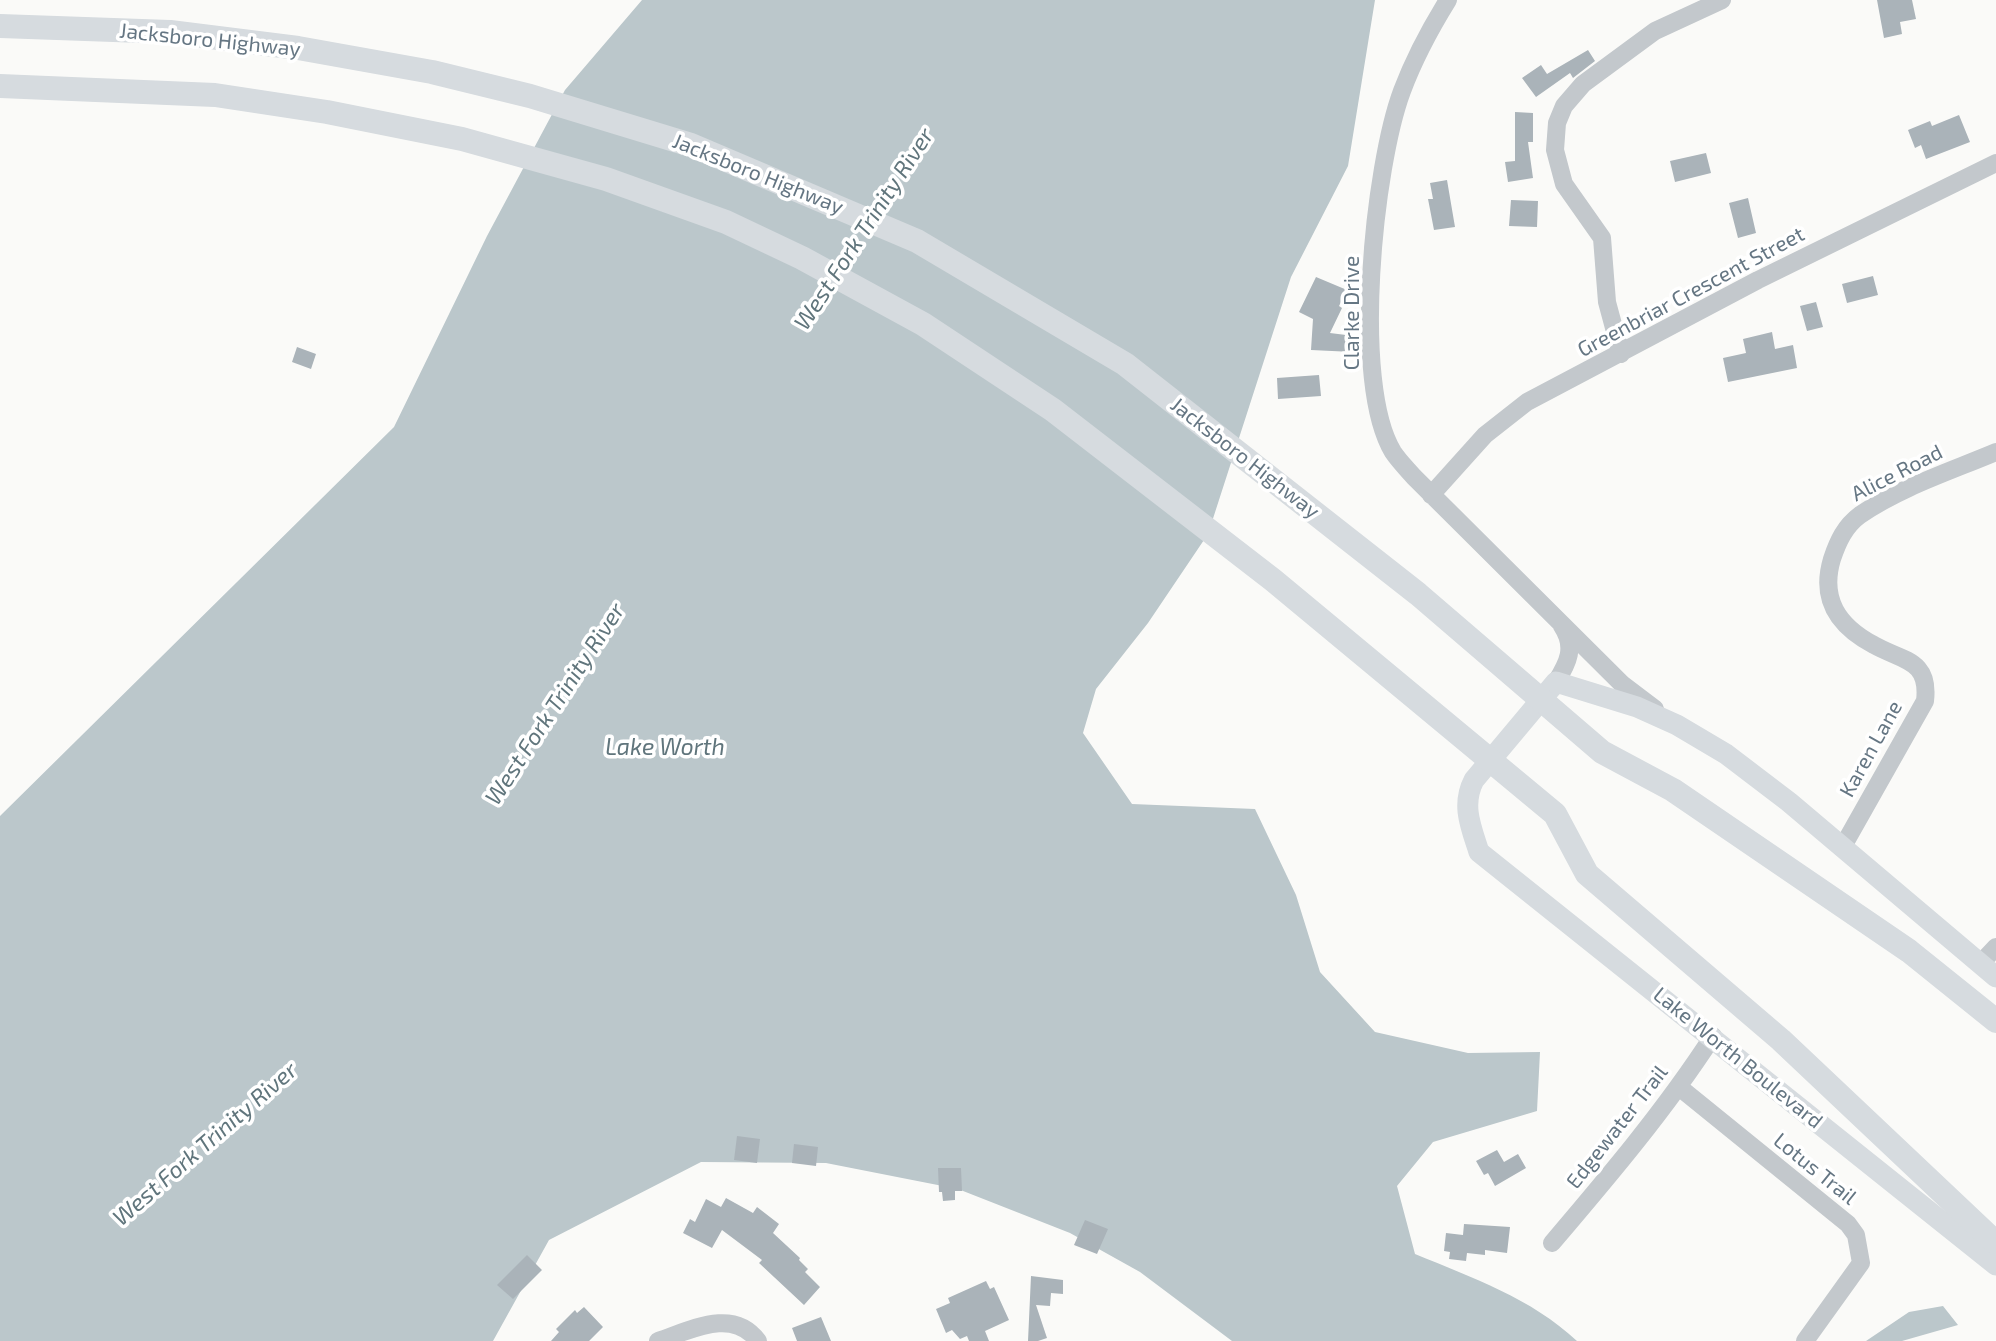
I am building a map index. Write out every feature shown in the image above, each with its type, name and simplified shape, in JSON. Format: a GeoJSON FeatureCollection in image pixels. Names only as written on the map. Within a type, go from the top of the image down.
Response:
{"type":"FeatureCollection","features":[{"type":"Feature","properties":{"kind":"highway","name":"Jacksboro Highway"},"geometry":{"type":"LineString","coordinates":[[0,26],[183,34],[298,48],[444,75],[530,96],[691,145],[917,241],[1125,364],[1418,594],[1602,752],[1673,790],[1909,951],[1996,1021]]}},
{"type":"Feature","properties":{"kind":"highway"},"geometry":{"type":"LineString","coordinates":[[0,86],[215,95],[327,112],[462,139],[606,179],[737,227],[802,258],[923,324],[1053,410],[1273,580],[1555,814],[1587,874],[1781,1040],[1996,1243]]}},
{"type":"Feature","properties":{"kind":"main road"},"geometry":{"type":"LineString","coordinates":[[1556,682],[1614,699],[1677,725],[1750,771],[1988,970]]}},
{"type":"Feature","properties":{"kind":"main road","name":"Lake Worth Boulevard"},"geometry":{"type":"LineString","coordinates":[[1556,682],[1474,780],[1468,792],[1466,806],[1479,852],[1713,1036],[1996,1265]]}},
{"type":"Feature","properties":{"kind":"street","name":"Clarke Drive"},"geometry":{"type":"LineString","coordinates":[[1448,0],[1417,57],[1393,122],[1379,189],[1370,323],[1372,372],[1387,438],[1402,464],[1431,495],[1622,684],[1677,725]]}},
{"type":"Feature","properties":{"kind":"street"},"geometry":{"type":"LineString","coordinates":[[1621,354],[1607,302],[1602,238],[1564,184],[1555,150],[1556,123],[1564,106],[1583,85],[1644,39],[1722,0]]}},
{"type":"Feature","properties":{"kind":"street","name":"Greenbriar Crescent Street"},"geometry":{"type":"LineString","coordinates":[[1431,495],[1472,447],[1512,412],[1759,280],[1996,163]]}},
{"type":"Feature","properties":{"kind":"street","name":"Alice Road"},"geometry":{"type":"LineString","coordinates":[[1827,592],[1826,581],[1832,558],[1848,525],[1916,485],[1996,452]]}},
{"type":"Feature","properties":{"kind":"street","name":"Karen Lane"},"geometry":{"type":"LineString","coordinates":[[1827,592],[1840,620],[1873,645],[1909,659],[1924,679],[1926,688],[1924,701],[1842,848]]}},
{"type":"Feature","properties":{"kind":"street"},"geometry":{"type":"LineString","coordinates":[[1556,618],[1565,630],[1570,648],[1566,667],[1556,682]]}},
{"type":"Feature","properties":{"kind":"street"},"geometry":{"type":"LineString","coordinates":[[1988,970],[1996,947]]}},
{"type":"Feature","properties":{"kind":"street","name":"Edgewater Trail"},"geometry":{"type":"LineString","coordinates":[[1552,1242],[1623,1160],[1679,1087],[1713,1036]]}},
{"type":"Feature","properties":{"kind":"street","name":"Lotus Trail"},"geometry":{"type":"LineString","coordinates":[[1679,1087],[1848,1224],[1856,1235],[1861,1263],[1805,1341]]}},
{"type":"Feature","properties":{"kind":"street"},"geometry":{"type":"LineString","coordinates":[[658,1341],[707,1324],[730,1323],[746,1327],[758,1341]]}},
{"type":"Feature","properties":{"kind":"water","name":"Lake Worth"},"geometry":{"type":"Polygon","coordinates":[[[642,0],[1375,0],[1348,166],[1291,277],[1208,534],[1148,623],[1096,689],[1083,733],[1132,804],[1255,809],[1296,895],[1320,972],[1375,1032],[1468,1053],[1540,1052],[1537,1111],[1433,1142],[1397,1186],[1415,1254],[1521,1301],[1577,1341],[1232,1341],[1140,1272],[1070,1233],[958,1189],[826,1163],[701,1162],[549,1240],[493,1341],[0,1341],[0,816],[394,427],[487,236],[565,90],[642,0]]]}},
{"type":"Feature","properties":{"kind":"water"},"geometry":{"type":"Polygon","coordinates":[[[1943,1306],[1958,1325],[1902,1341],[1866,1341],[1909,1312],[1943,1306]]]}},
{"type":"Feature","properties":{"kind":"building"},"geometry":{"type":"Polygon","coordinates":[[[1877,0],[1912,0],[1916,19],[1900,22],[1902,34],[1884,38],[1877,0]]]}},
{"type":"Feature","properties":{"kind":"building"},"geometry":{"type":"Polygon","coordinates":[[[1588,50],[1595,61],[1573,78],[1570,73],[1536,97],[1522,78],[1541,65],[1547,74],[1588,50]]]}},
{"type":"Feature","properties":{"kind":"building"},"geometry":{"type":"Polygon","coordinates":[[[1515,112],[1533,113],[1533,142],[1528,142],[1533,178],[1508,182],[1505,162],[1515,161],[1515,112]]]}},
{"type":"Feature","properties":{"kind":"building"},"geometry":{"type":"Polygon","coordinates":[[[1959,115],[1970,142],[1926,159],[1921,145],[1915,148],[1908,130],[1930,121],[1932,126],[1959,115]]]}},
{"type":"Feature","properties":{"kind":"building"},"geometry":{"type":"Polygon","coordinates":[[[1706,153],[1711,173],[1675,182],[1670,161],[1706,153]]]}},
{"type":"Feature","properties":{"kind":"building"},"geometry":{"type":"Polygon","coordinates":[[[1447,180],[1455,227],[1434,230],[1428,199],[1433,199],[1430,183],[1447,180]]]}},
{"type":"Feature","properties":{"kind":"building"},"geometry":{"type":"Polygon","coordinates":[[[1748,198],[1756,233],[1738,238],[1729,203],[1748,198]]]}},
{"type":"Feature","properties":{"kind":"building"},"geometry":{"type":"Polygon","coordinates":[[[1511,200],[1538,201],[1537,227],[1509,226],[1511,200]]]}},
{"type":"Feature","properties":{"kind":"building"},"geometry":{"type":"Polygon","coordinates":[[[1873,276],[1878,295],[1847,303],[1842,284],[1873,276]]]}},
{"type":"Feature","properties":{"kind":"building"},"geometry":{"type":"Polygon","coordinates":[[[1316,277],[1347,290],[1330,333],[1354,336],[1353,352],[1311,350],[1313,319],[1299,312],[1316,277]]]}},
{"type":"Feature","properties":{"kind":"building"},"geometry":{"type":"Polygon","coordinates":[[[1816,302],[1823,327],[1807,331],[1800,306],[1816,302]]]}},
{"type":"Feature","properties":{"kind":"building"},"geometry":{"type":"Polygon","coordinates":[[[1772,332],[1775,349],[1793,345],[1797,368],[1728,382],[1723,358],[1746,353],[1743,339],[1772,332]]]}},
{"type":"Feature","properties":{"kind":"building"},"geometry":{"type":"Polygon","coordinates":[[[297,347],[316,354],[311,369],[292,362],[297,347]]]}},
{"type":"Feature","properties":{"kind":"building"},"geometry":{"type":"Polygon","coordinates":[[[1319,375],[1321,396],[1278,399],[1277,378],[1319,375]]]}},
{"type":"Feature","properties":{"kind":"building"},"geometry":{"type":"Polygon","coordinates":[[[737,1136],[760,1139],[757,1163],[734,1160],[737,1136]]]}},
{"type":"Feature","properties":{"kind":"building"},"geometry":{"type":"Polygon","coordinates":[[[794,1144],[818,1147],[816,1166],[792,1163],[794,1144]]]}},
{"type":"Feature","properties":{"kind":"building"},"geometry":{"type":"Polygon","coordinates":[[[1497,1150],[1504,1162],[1518,1154],[1526,1168],[1495,1186],[1488,1173],[1484,1175],[1476,1161],[1497,1150]]]}},
{"type":"Feature","properties":{"kind":"building"},"geometry":{"type":"Polygon","coordinates":[[[938,1168],[961,1168],[962,1191],[955,1191],[955,1200],[943,1201],[942,1192],[939,1192],[938,1168]]]}},
{"type":"Feature","properties":{"kind":"building"},"geometry":{"type":"Polygon","coordinates":[[[726,1198],[753,1213],[757,1207],[779,1224],[773,1233],[800,1258],[808,1269],[805,1272],[820,1287],[804,1305],[759,1263],[762,1260],[722,1230],[712,1248],[683,1233],[690,1219],[695,1222],[706,1199],[721,1207],[726,1198]]]}},
{"type":"Feature","properties":{"kind":"building"},"geometry":{"type":"Polygon","coordinates":[[[1085,1220],[1108,1229],[1097,1254],[1074,1245],[1085,1220]]]}},
{"type":"Feature","properties":{"kind":"building"},"geometry":{"type":"Polygon","coordinates":[[[1464,1224],[1510,1227],[1507,1253],[1485,1250],[1485,1255],[1467,1253],[1466,1261],[1449,1259],[1450,1252],[1444,1251],[1446,1233],[1463,1235],[1464,1224]]]}},
{"type":"Feature","properties":{"kind":"building"},"geometry":{"type":"Polygon","coordinates":[[[527,1255],[542,1270],[513,1299],[497,1285],[527,1255]]]}},
{"type":"Feature","properties":{"kind":"building"},"geometry":{"type":"Polygon","coordinates":[[[1031,1276],[1063,1280],[1063,1294],[1051,1293],[1050,1306],[1036,1305],[1047,1338],[1038,1341],[1028,1341],[1031,1276]]]}},
{"type":"Feature","properties":{"kind":"building"},"geometry":{"type":"Polygon","coordinates":[[[986,1281],[990,1289],[994,1287],[1009,1320],[985,1331],[989,1341],[969,1341],[967,1336],[960,1339],[952,1330],[946,1333],[936,1309],[950,1303],[948,1298],[986,1281]]]}},
{"type":"Feature","properties":{"kind":"building"},"geometry":{"type":"Polygon","coordinates":[[[584,1307],[603,1327],[589,1341],[551,1341],[559,1332],[556,1329],[575,1310],[577,1313],[584,1307]]]}},
{"type":"Feature","properties":{"kind":"building"},"geometry":{"type":"Polygon","coordinates":[[[821,1317],[831,1341],[797,1341],[792,1328],[821,1317]]]}},
{"type":"Feature","properties":{"kind":"water label","name":"West Fork Trinity River"},"geometry":{"type":"Point","coordinates":[864,229]}},
{"type":"Feature","properties":{"kind":"water label","name":"West Fork Trinity River"},"geometry":{"type":"Point","coordinates":[555,704]}},
{"type":"Feature","properties":{"kind":"water label","name":"West Fork Trinity River"},"geometry":{"type":"Point","coordinates":[205,1144]}}]}
